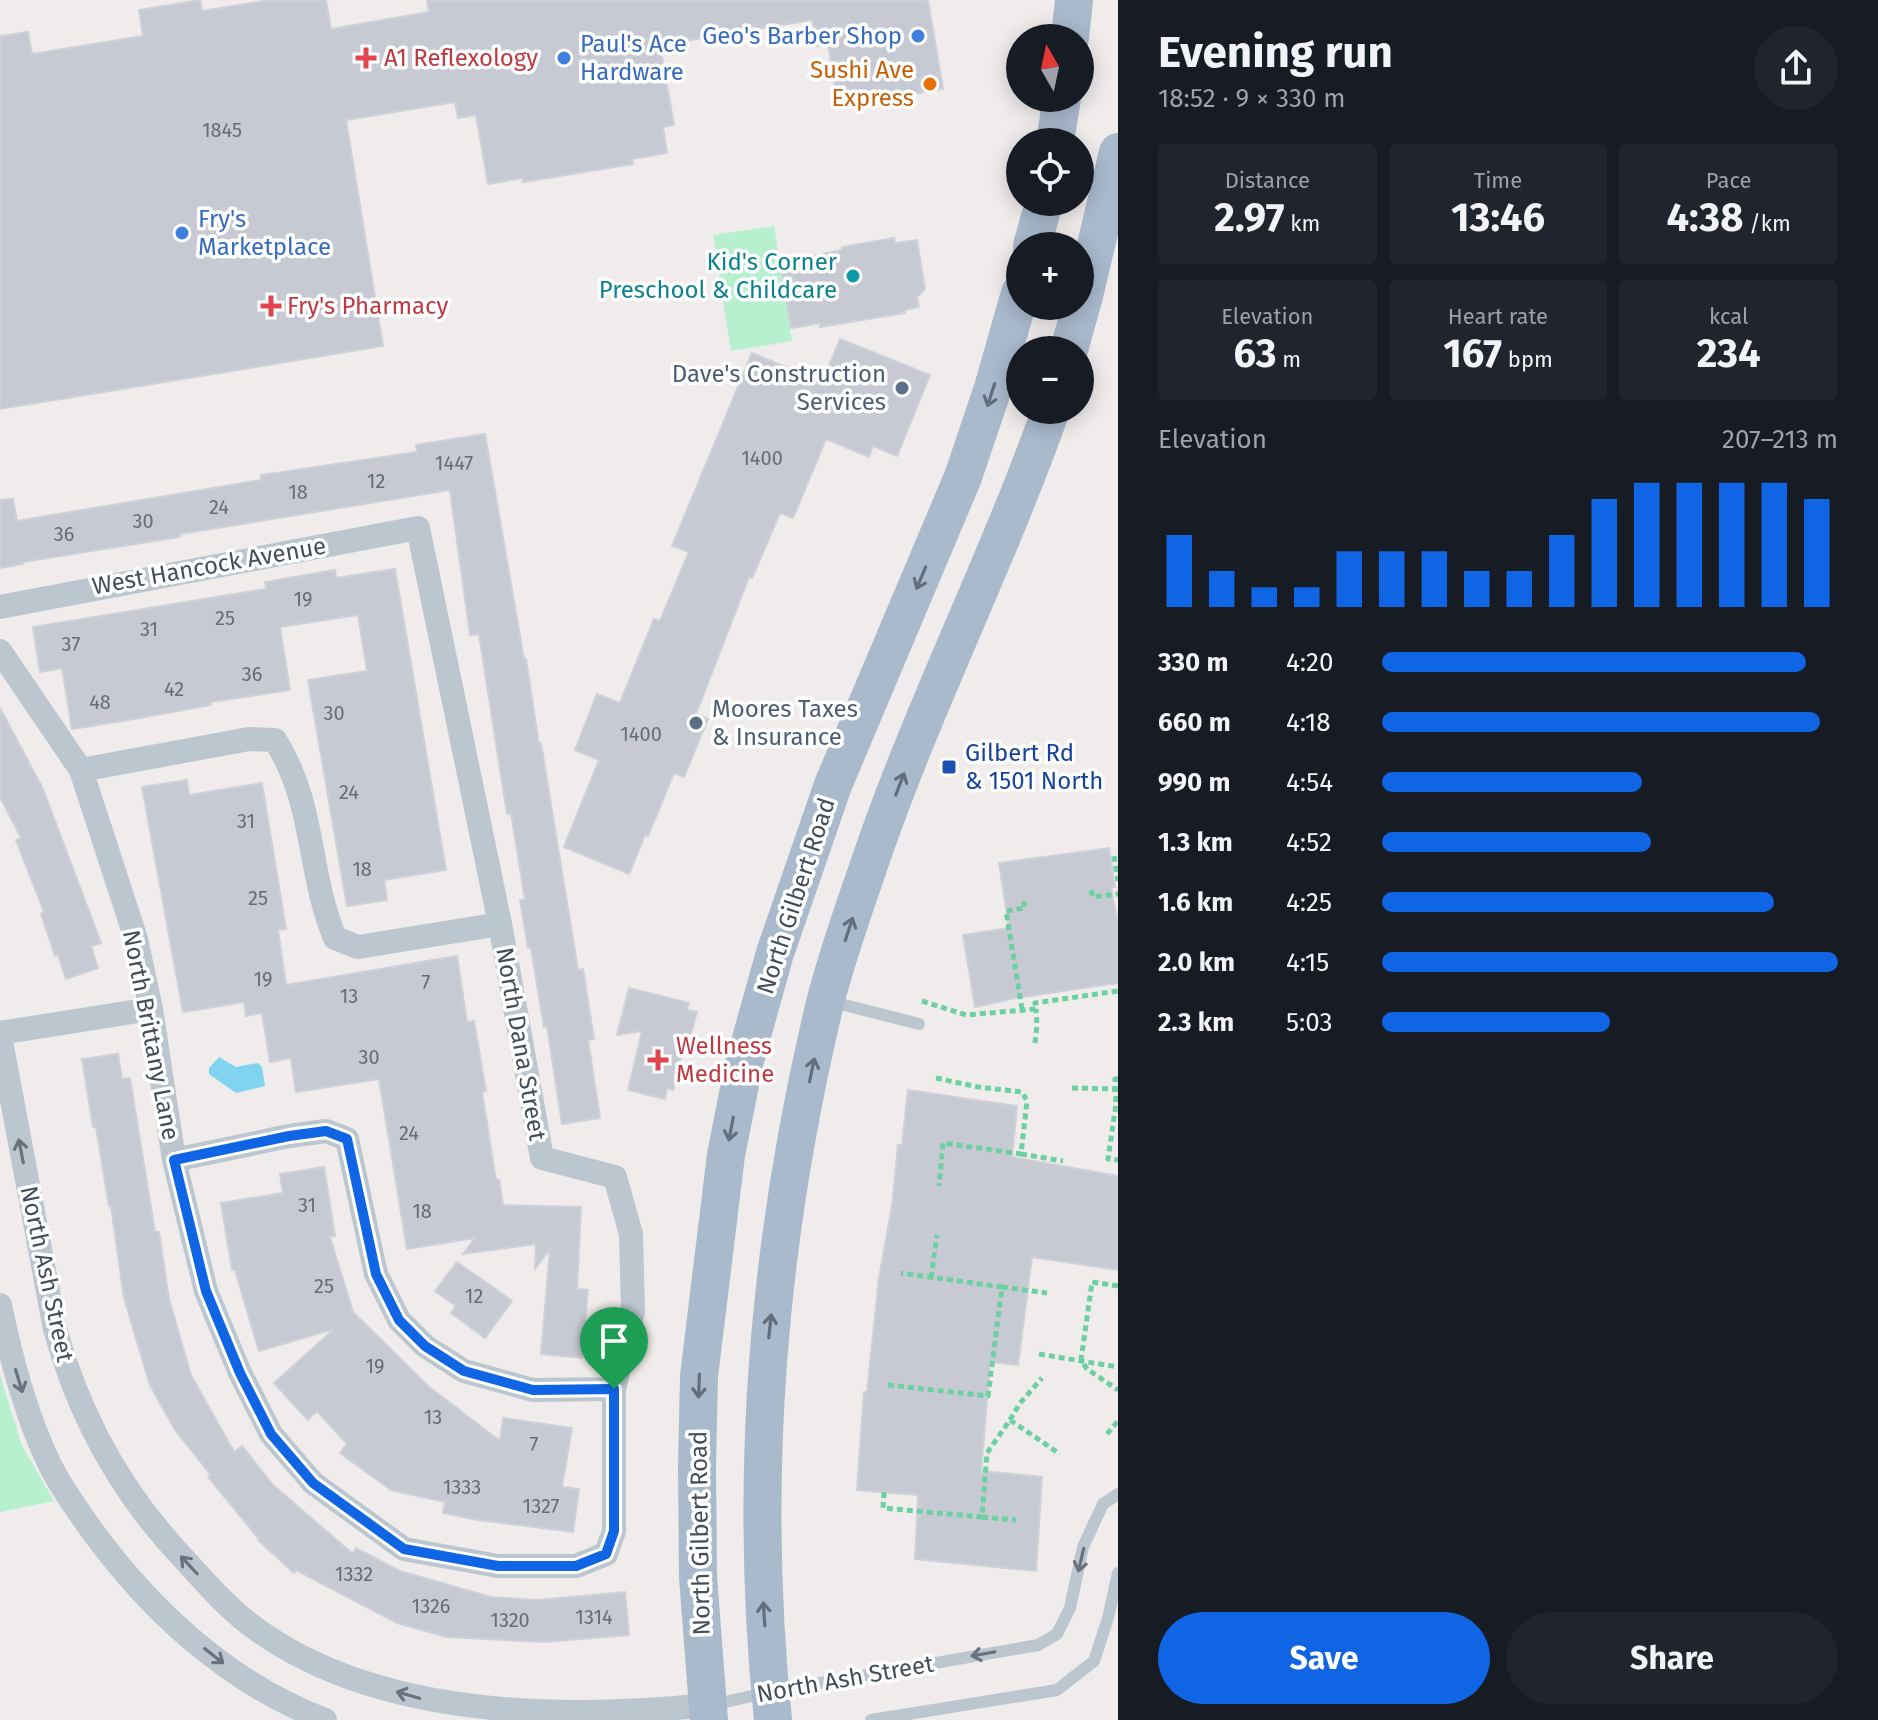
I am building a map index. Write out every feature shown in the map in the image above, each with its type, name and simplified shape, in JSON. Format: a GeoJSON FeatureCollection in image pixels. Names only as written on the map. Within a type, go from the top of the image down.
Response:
{"type":"FeatureCollection","features":[{"type":"Feature","properties":{"kind":"main road"},"geometry":{"type":"LineString","coordinates":[[1071,24],[1074,0]]}},
{"type":"Feature","properties":{"kind":"main road"},"geometry":{"type":"LineString","coordinates":[[1073,336],[1118,152]]}},
{"type":"Feature","properties":{"kind":"main road","name":"North Gilbert Road"},"geometry":{"type":"LineString","coordinates":[[708,1713],[698,1577],[699,1376],[726,1155],[744,1064],[775,953],[828,800],[963,477],[1012,320]]}},
{"type":"Feature","properties":{"kind":"main road"},"geometry":{"type":"LineString","coordinates":[[772,1706],[761,1555],[762,1453],[769,1335],[784,1211],[826,1000],[871,857],[917,739],[1024,487],[1046,424]]}},
{"type":"Feature","properties":{"kind":"street","name":"West Hancock Avenue"},"geometry":{"type":"LineString","coordinates":[[0,607],[418,528]]}},
{"type":"Feature","properties":{"kind":"street","name":"North Dana Street"},"geometry":{"type":"LineString","coordinates":[[418,528],[500,924],[542,1158],[615,1177],[631,1234],[633,1311],[614,1389],[614,1531],[606,1554]]}},
{"type":"Feature","properties":{"kind":"street","name":"North Brittany Lane"},"geometry":{"type":"LineString","coordinates":[[0,651],[81,770],[136,939],[151,1009],[174,1160],[206,1291],[240,1373],[271,1434],[313,1483],[404,1549],[498,1566],[576,1566],[606,1554]]}},
{"type":"Feature","properties":{"kind":"street"},"geometry":{"type":"LineString","coordinates":[[81,770],[249,739],[275,740],[291,765],[304,805],[324,913],[335,938],[358,947],[500,924]]}},
{"type":"Feature","properties":{"kind":"street"},"geometry":{"type":"LineString","coordinates":[[0,1035],[151,1009]]}},
{"type":"Feature","properties":{"kind":"street","name":"North Ash Street"},"geometry":{"type":"LineString","coordinates":[[0,1035],[55,1329],[67,1372],[101,1445],[133,1499],[163,1538],[247,1623],[333,1672],[448,1707],[568,1716],[708,1713]]}},
{"type":"Feature","properties":{"kind":"street"},"geometry":{"type":"LineString","coordinates":[[174,1160],[326,1131],[347,1139],[376,1274],[399,1320],[425,1346],[464,1371],[533,1390],[614,1389]]}},
{"type":"Feature","properties":{"kind":"street","name":"North Ash Street"},"geometry":{"type":"LineString","coordinates":[[0,1305],[24,1396],[49,1464],[114,1562],[148,1600],[222,1663],[301,1711],[325,1720]]}},
{"type":"Feature","properties":{"kind":"lane"},"geometry":{"type":"LineString","coordinates":[[826,1000],[919,1024]]}},
{"type":"Feature","properties":{"kind":"lane","name":"North Ash Street"},"geometry":{"type":"LineString","coordinates":[[708,1713],[772,1706],[1038,1645],[1057,1634],[1070,1608],[1083,1547],[1103,1504],[1118,1494]]}},
{"type":"Feature","properties":{"kind":"lane","name":"North Ash Street"},"geometry":{"type":"LineString","coordinates":[[871,1720],[1057,1690],[1094,1661],[1118,1573]]}},
{"type":"Feature","properties":{"kind":"path"},"geometry":{"type":"LineString","coordinates":[[1114,856],[1118,881]]}},
{"type":"Feature","properties":{"kind":"path"},"geometry":{"type":"LineString","coordinates":[[1091,890],[1093,897],[1118,894]]}},
{"type":"Feature","properties":{"kind":"path"},"geometry":{"type":"LineString","coordinates":[[1022,1009],[1006,911],[1025,908],[1024,901]]}},
{"type":"Feature","properties":{"kind":"path"},"geometry":{"type":"LineString","coordinates":[[1035,1043],[1035,1003],[1118,991]]}},
{"type":"Feature","properties":{"kind":"path"},"geometry":{"type":"LineString","coordinates":[[922,1001],[966,1015],[1036,1009]]}},
{"type":"Feature","properties":{"kind":"path"},"geometry":{"type":"LineString","coordinates":[[936,1078],[1022,1092],[1027,1101],[1021,1154]]}},
{"type":"Feature","properties":{"kind":"path"},"geometry":{"type":"LineString","coordinates":[[1118,1079],[1115,1079],[1116,1104],[1108,1159],[1118,1160]]}},
{"type":"Feature","properties":{"kind":"path"},"geometry":{"type":"LineString","coordinates":[[1072,1088],[1115,1089]]}},
{"type":"Feature","properties":{"kind":"path"},"geometry":{"type":"LineString","coordinates":[[939,1186],[943,1143],[1063,1161]]}},
{"type":"Feature","properties":{"kind":"path"},"geometry":{"type":"LineString","coordinates":[[931,1278],[937,1235]]}},
{"type":"Feature","properties":{"kind":"path"},"geometry":{"type":"LineString","coordinates":[[901,1273],[1047,1293]]}},
{"type":"Feature","properties":{"kind":"path"},"geometry":{"type":"LineString","coordinates":[[1118,1286],[1092,1282],[1081,1360],[1087,1369],[1118,1390]]}},
{"type":"Feature","properties":{"kind":"path"},"geometry":{"type":"LineString","coordinates":[[888,1385],[988,1396],[1002,1287]]}},
{"type":"Feature","properties":{"kind":"path"},"geometry":{"type":"LineString","coordinates":[[1039,1354],[1118,1367]]}},
{"type":"Feature","properties":{"kind":"path"},"geometry":{"type":"LineString","coordinates":[[982,1517],[987,1453],[1020,1403],[1042,1378]]}},
{"type":"Feature","properties":{"kind":"path"},"geometry":{"type":"LineString","coordinates":[[1010,1420],[1060,1454]]}},
{"type":"Feature","properties":{"kind":"path"},"geometry":{"type":"LineString","coordinates":[[1107,1434],[1118,1421]]}},
{"type":"Feature","properties":{"kind":"path"},"geometry":{"type":"LineString","coordinates":[[884,1492],[883,1508],[1016,1520]]}},
{"type":"Feature","properties":{"kind":"green space"},"geometry":{"type":"Polygon","coordinates":[[[774,226],[792,341],[731,351],[713,235],[774,226]]]}},
{"type":"Feature","properties":{"kind":"green space"},"geometry":{"type":"Polygon","coordinates":[[[0,1375],[22,1446],[54,1501],[0,1512],[0,1375]]]}},
{"type":"Feature","properties":{"kind":"water"},"geometry":{"type":"Polygon","coordinates":[[[219,1057],[236,1067],[258,1063],[262,1067],[265,1086],[236,1093],[209,1074],[209,1068],[219,1057]]]}},
{"type":"Feature","properties":{"kind":"building","name":"Fry's Marketplace"},"geometry":{"type":"Polygon","coordinates":[[[200,0],[202,11],[270,0],[326,0],[331,29],[429,12],[427,0],[928,0],[943,89],[838,106],[828,44],[817,46],[812,20],[660,45],[674,125],[663,127],[667,153],[632,159],[633,164],[523,182],[522,178],[488,184],[476,115],[458,118],[455,102],[346,120],[383,346],[0,409],[0,36],[28,32],[32,54],[143,36],[139,10],[200,0]]]}},
{"type":"Feature","properties":{"kind":"building","name":"Kid's Corner Preschool & Childcare"},"geometry":{"type":"Polygon","coordinates":[[[894,238],[895,243],[917,240],[925,289],[917,297],[919,307],[904,310],[905,313],[820,327],[820,323],[791,328],[780,263],[894,238]]]}},
{"type":"Feature","properties":{"kind":"building"},"geometry":{"type":"Polygon","coordinates":[[[840,339],[930,375],[897,456],[873,446],[869,457],[826,439],[793,518],[780,513],[752,578],[749,577],[696,714],[708,719],[684,777],[674,773],[629,874],[564,847],[599,760],[575,750],[597,694],[620,703],[654,619],[660,621],[689,552],[672,546],[752,353],[830,385],[827,370],[840,339]]]}},
{"type":"Feature","properties":{"kind":"building"},"geometry":{"type":"Polygon","coordinates":[[[485,434],[578,970],[583,969],[594,1039],[588,1040],[600,1118],[562,1124],[547,1026],[544,1027],[531,948],[528,948],[520,900],[525,900],[511,813],[507,814],[479,634],[470,635],[450,490],[180,534],[180,537],[0,568],[0,500],[13,499],[17,521],[261,480],[261,475],[417,452],[416,445],[485,434]]]}},
{"type":"Feature","properties":{"kind":"building"},"geometry":{"type":"Polygon","coordinates":[[[395,569],[446,870],[384,880],[387,900],[347,906],[308,680],[367,671],[358,615],[280,627],[290,690],[211,702],[211,705],[134,719],[72,729],[62,668],[40,672],[33,627],[266,589],[265,582],[335,570],[336,578],[395,569]]]}},
{"type":"Feature","properties":{"kind":"building"},"geometry":{"type":"Polygon","coordinates":[[[0,708],[43,789],[101,943],[91,946],[98,968],[66,979],[58,955],[55,956],[41,914],[44,912],[16,840],[21,838],[0,797],[0,708]]]}},
{"type":"Feature","properties":{"kind":"building"},"geometry":{"type":"Polygon","coordinates":[[[187,780],[189,795],[262,783],[286,929],[278,930],[286,985],[457,956],[467,1022],[474,1021],[486,1091],[482,1092],[503,1205],[581,1207],[577,1289],[588,1290],[582,1358],[541,1354],[550,1249],[535,1269],[536,1244],[463,1254],[475,1238],[407,1249],[379,1079],[296,1092],[291,1058],[270,1062],[262,1013],[246,1016],[244,1002],[183,1012],[142,787],[187,780]]]}},
{"type":"Feature","properties":{"kind":"building"},"geometry":{"type":"Polygon","coordinates":[[[1109,848],[1115,887],[1111,887],[1118,924],[1118,983],[975,1007],[963,935],[1009,928],[999,863],[1109,848]]]}},
{"type":"Feature","properties":{"kind":"building","name":"Wellness Medicine"},"geometry":{"type":"Polygon","coordinates":[[[629,988],[689,1003],[687,1010],[697,1012],[689,1041],[685,1040],[673,1090],[667,1088],[665,1099],[628,1090],[642,1031],[617,1035],[629,988]]]}},
{"type":"Feature","properties":{"kind":"building"},"geometry":{"type":"Polygon","coordinates":[[[118,1054],[122,1079],[130,1078],[155,1232],[159,1232],[169,1299],[191,1375],[234,1452],[242,1446],[273,1485],[353,1554],[356,1548],[400,1571],[491,1597],[537,1600],[625,1592],[629,1635],[544,1642],[447,1637],[397,1623],[296,1570],[294,1573],[258,1540],[175,1430],[150,1385],[124,1298],[111,1206],[82,1059],[118,1054]]]}},
{"type":"Feature","properties":{"kind":"building"},"geometry":{"type":"Polygon","coordinates":[[[908,1090],[1017,1106],[1012,1157],[1118,1176],[1118,1270],[1032,1257],[1018,1365],[990,1362],[981,1474],[983,1471],[1042,1477],[1036,1571],[915,1559],[918,1495],[857,1490],[864,1392],[867,1392],[879,1278],[892,1206],[898,1145],[902,1145],[908,1090]]]}},
{"type":"Feature","properties":{"kind":"building"},"geometry":{"type":"Polygon","coordinates":[[[324,1167],[335,1236],[330,1237],[353,1312],[428,1386],[500,1441],[503,1418],[572,1428],[562,1487],[579,1489],[573,1532],[443,1513],[445,1502],[391,1490],[340,1453],[347,1444],[317,1411],[308,1420],[274,1383],[334,1329],[259,1351],[235,1270],[232,1270],[221,1203],[283,1193],[280,1174],[324,1167]]]}},
{"type":"Feature","properties":{"kind":"building"},"geometry":{"type":"Polygon","coordinates":[[[457,1262],[512,1301],[485,1338],[451,1313],[456,1306],[435,1291],[457,1262]]]}},
{"type":"Feature","properties":{"kind":"place","name":"Geo's Barber Shop"},"geometry":{"type":"Point","coordinates":[918,36]}},
{"type":"Feature","properties":{"kind":"place","name":"A1 Reflexology"},"geometry":{"type":"Point","coordinates":[366,58]}},
{"type":"Feature","properties":{"kind":"place","name":"Paul's Ace Hardware"},"geometry":{"type":"Point","coordinates":[564,58]}},
{"type":"Feature","properties":{"kind":"place","name":"Sushi Ave Express"},"geometry":{"type":"Point","coordinates":[930,84]}},
{"type":"Feature","properties":{"kind":"place","name":"Fry's Marketplace"},"geometry":{"type":"Point","coordinates":[182,233]}},
{"type":"Feature","properties":{"kind":"place","name":"Kid's Corner Preschool & Childcare"},"geometry":{"type":"Point","coordinates":[853,276]}},
{"type":"Feature","properties":{"kind":"place","name":"Fry's Pharmacy"},"geometry":{"type":"Point","coordinates":[271,306]}},
{"type":"Feature","properties":{"kind":"place","name":"Dave's Construction Services"},"geometry":{"type":"Point","coordinates":[902,388]}},
{"type":"Feature","properties":{"kind":"place","name":"Moores Taxes & Insurance"},"geometry":{"type":"Point","coordinates":[696,723]}},
{"type":"Feature","properties":{"kind":"place","name":"Gilbert Rd & 1501 North"},"geometry":{"type":"Point","coordinates":[949,767]}},
{"type":"Feature","properties":{"kind":"place","name":"Wellness Medicine"},"geometry":{"type":"Point","coordinates":[658,1060]}},
{"type":"Feature","properties":{"kind":"route"},"geometry":{"type":"LineString","coordinates":[[326,1131],[347,1139],[376,1274],[399,1320],[425,1346],[464,1371],[533,1390],[614,1389],[614,1531],[606,1554],[576,1566],[498,1566],[404,1549],[313,1483],[271,1434],[240,1373],[206,1291],[174,1160],[326,1131]]}}]}
